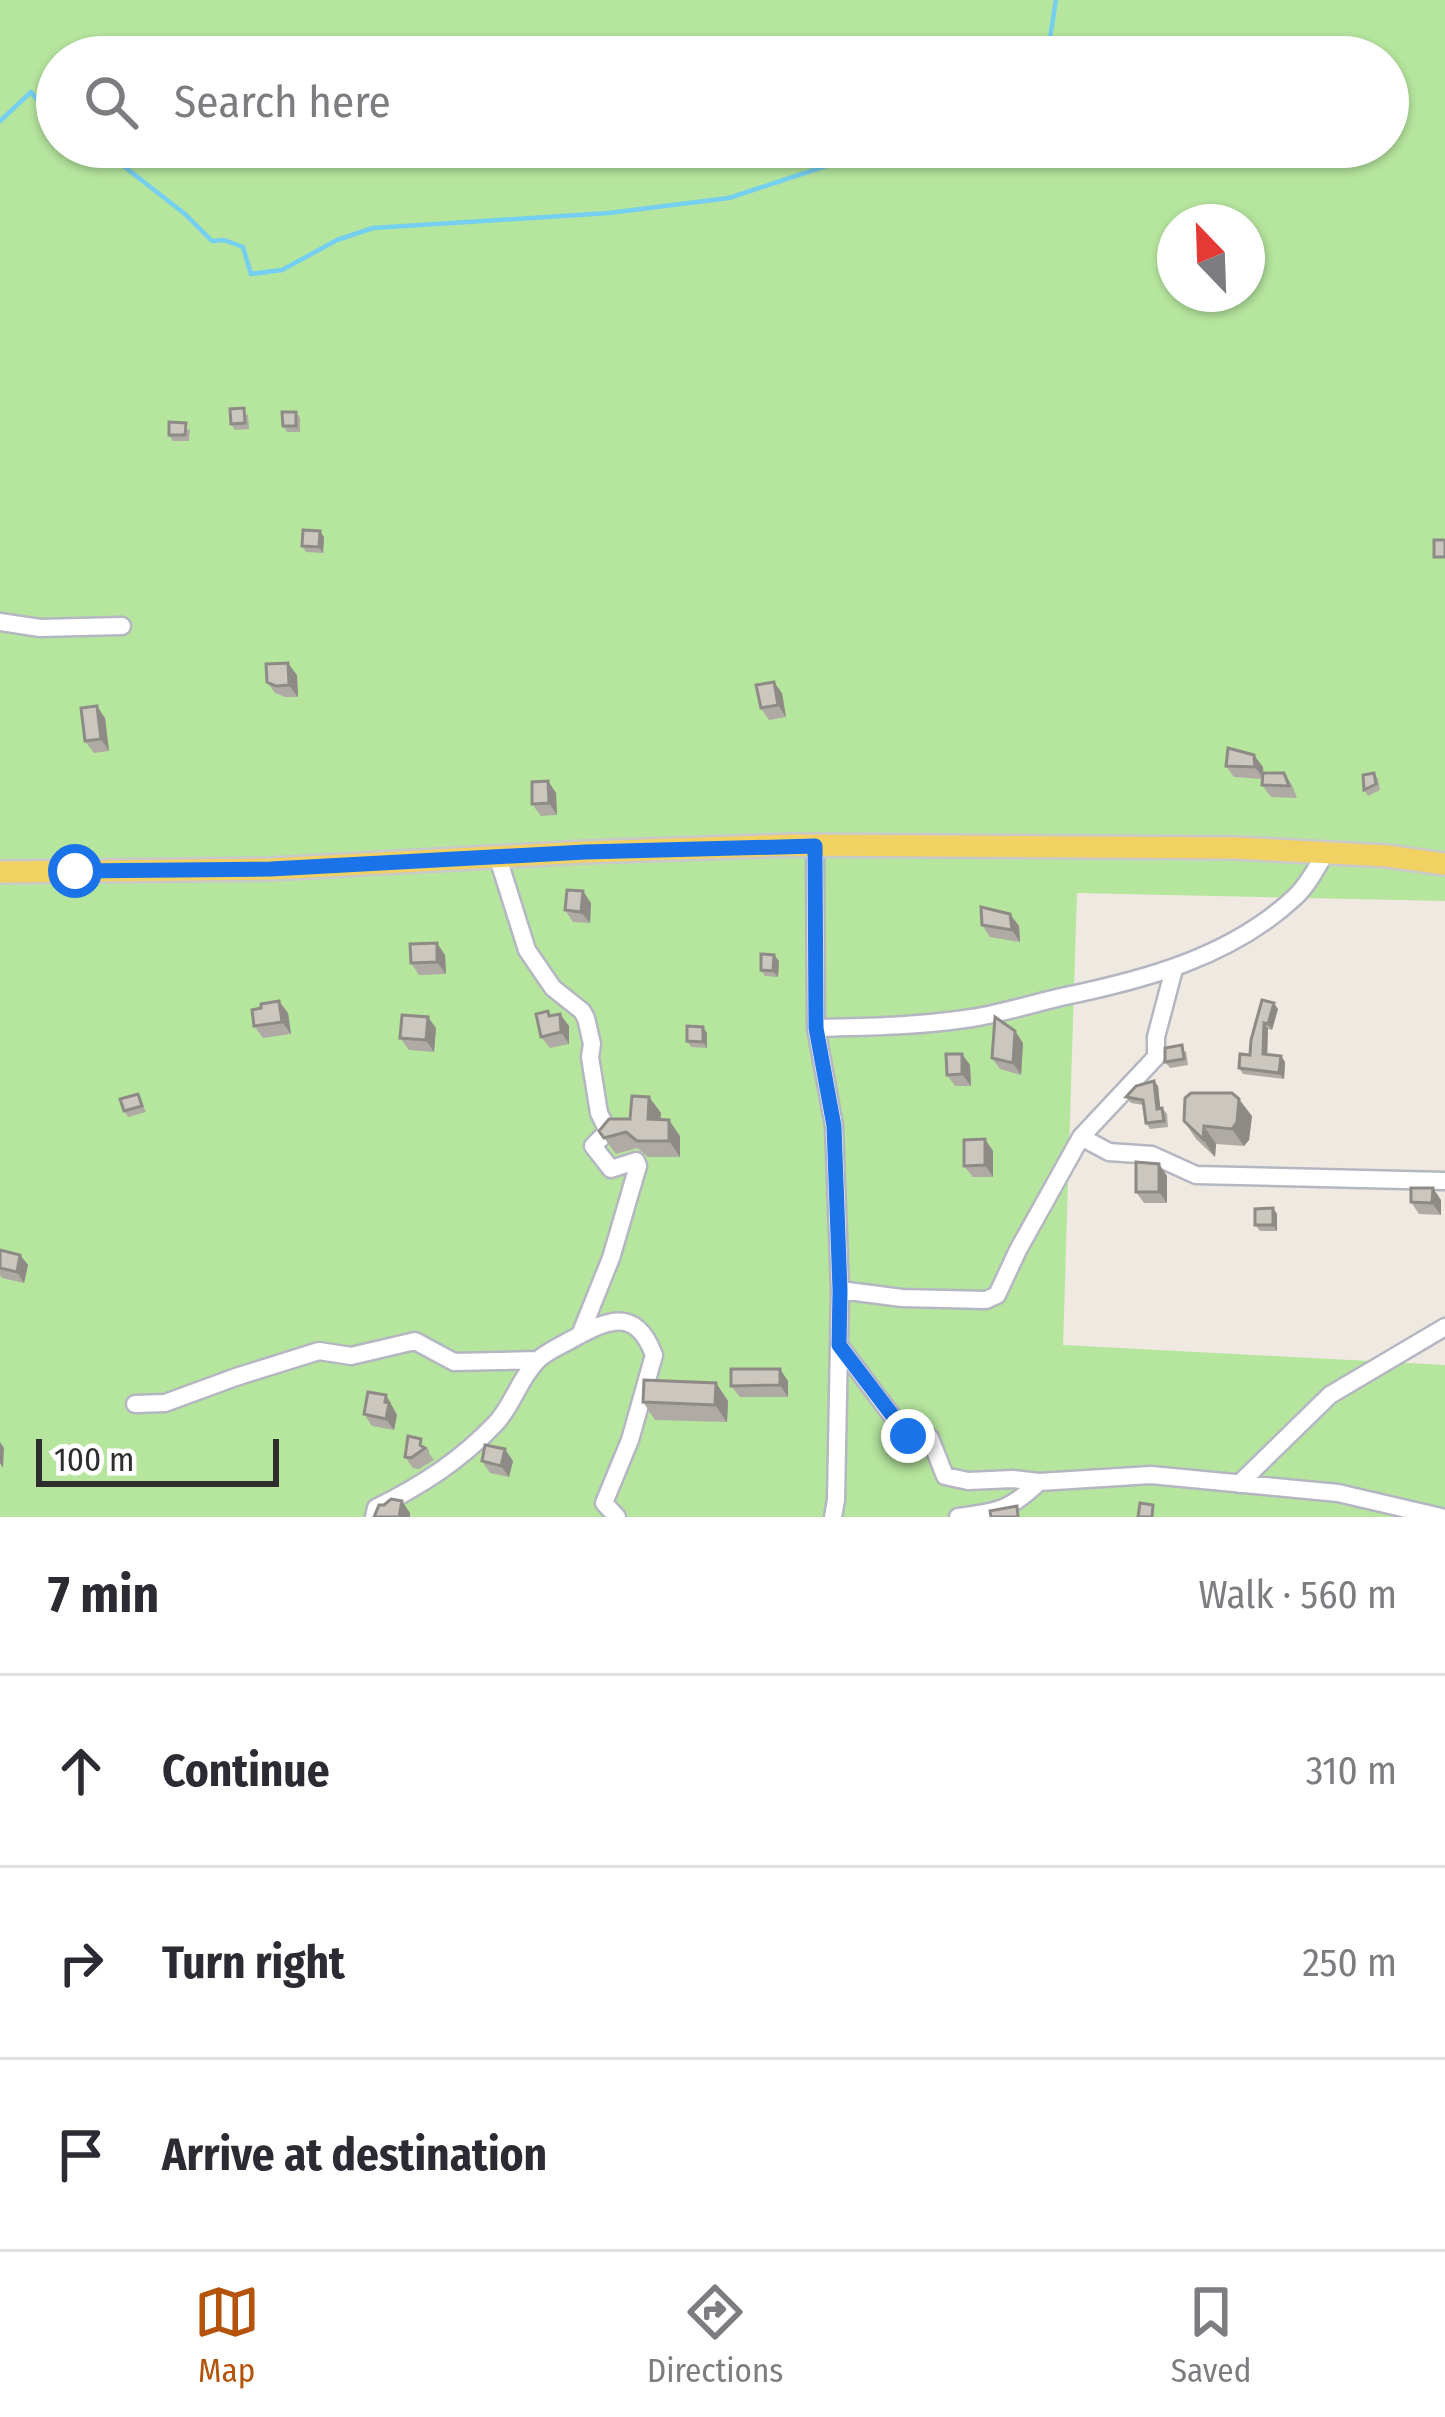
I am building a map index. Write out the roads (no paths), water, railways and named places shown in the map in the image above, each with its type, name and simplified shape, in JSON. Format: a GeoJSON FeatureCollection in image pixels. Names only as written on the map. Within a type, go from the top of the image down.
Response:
{"type":"FeatureCollection","features":[{"type":"Feature","properties":{"kind":"main road"},"geometry":{"type":"LineString","coordinates":[[0,872],[271,869],[585,852],[815,846],[1326,852],[1445,864]]}},
{"type":"Feature","properties":{"kind":"street"},"geometry":{"type":"LineString","coordinates":[[0,622],[40,628],[122,626]]}},
{"type":"Feature","properties":{"kind":"street"},"geometry":{"type":"LineString","coordinates":[[815,846],[816,1028],[834,1126],[840,1290],[833,1517]]}},
{"type":"Feature","properties":{"kind":"street"},"geometry":{"type":"LineString","coordinates":[[816,1028],[975,1017],[1174,969],[1247,933],[1274,914],[1298,895],[1326,852]]}},
{"type":"Feature","properties":{"kind":"street"},"geometry":{"type":"LineString","coordinates":[[498,858],[527,950],[554,988],[586,1018],[599,1113],[608,1131],[593,1146],[611,1169],[636,1161],[638,1166],[611,1258],[580,1335]]}},
{"type":"Feature","properties":{"kind":"street"},"geometry":{"type":"LineString","coordinates":[[840,1290],[902,1298],[992,1299],[997,1295],[1082,1137],[1156,1058],[1156,1037],[1174,969]]}},
{"type":"Feature","properties":{"kind":"street"},"geometry":{"type":"LineString","coordinates":[[1082,1137],[1109,1152],[1152,1155],[1196,1175],[1445,1181]]}},
{"type":"Feature","properties":{"kind":"street"},"geometry":{"type":"LineString","coordinates":[[374,1517],[376,1508],[427,1482],[496,1423],[537,1360],[612,1321],[631,1322],[642,1329],[654,1355],[604,1503],[617,1517]]}},
{"type":"Feature","properties":{"kind":"street"},"geometry":{"type":"LineString","coordinates":[[1239,1484],[1330,1395],[1445,1327]]}},
{"type":"Feature","properties":{"kind":"street"},"geometry":{"type":"LineString","coordinates":[[135,1404],[166,1403],[319,1351],[352,1356],[415,1341],[454,1362],[537,1360]]}},
{"type":"Feature","properties":{"kind":"street"},"geometry":{"type":"LineString","coordinates":[[839,1345],[905,1433],[930,1438],[945,1476],[968,1481],[1039,1481],[1151,1475],[1338,1493],[1441,1517]]}},
{"type":"Feature","properties":{"kind":"street"},"geometry":{"type":"LineString","coordinates":[[958,1517],[1010,1507],[1039,1481]]}},
{"type":"Feature","properties":{"kind":"waterway"},"geometry":{"type":"LineString","coordinates":[[1050,36],[1056,0]]}},
{"type":"Feature","properties":{"kind":"waterway"},"geometry":{"type":"LineString","coordinates":[[0,121],[31,92],[36,98]]}},
{"type":"Feature","properties":{"kind":"waterway"},"geometry":{"type":"LineString","coordinates":[[126,168],[212,241],[243,247],[251,274],[282,270],[337,240],[373,228],[609,213],[729,198],[820,168]]}}]}
